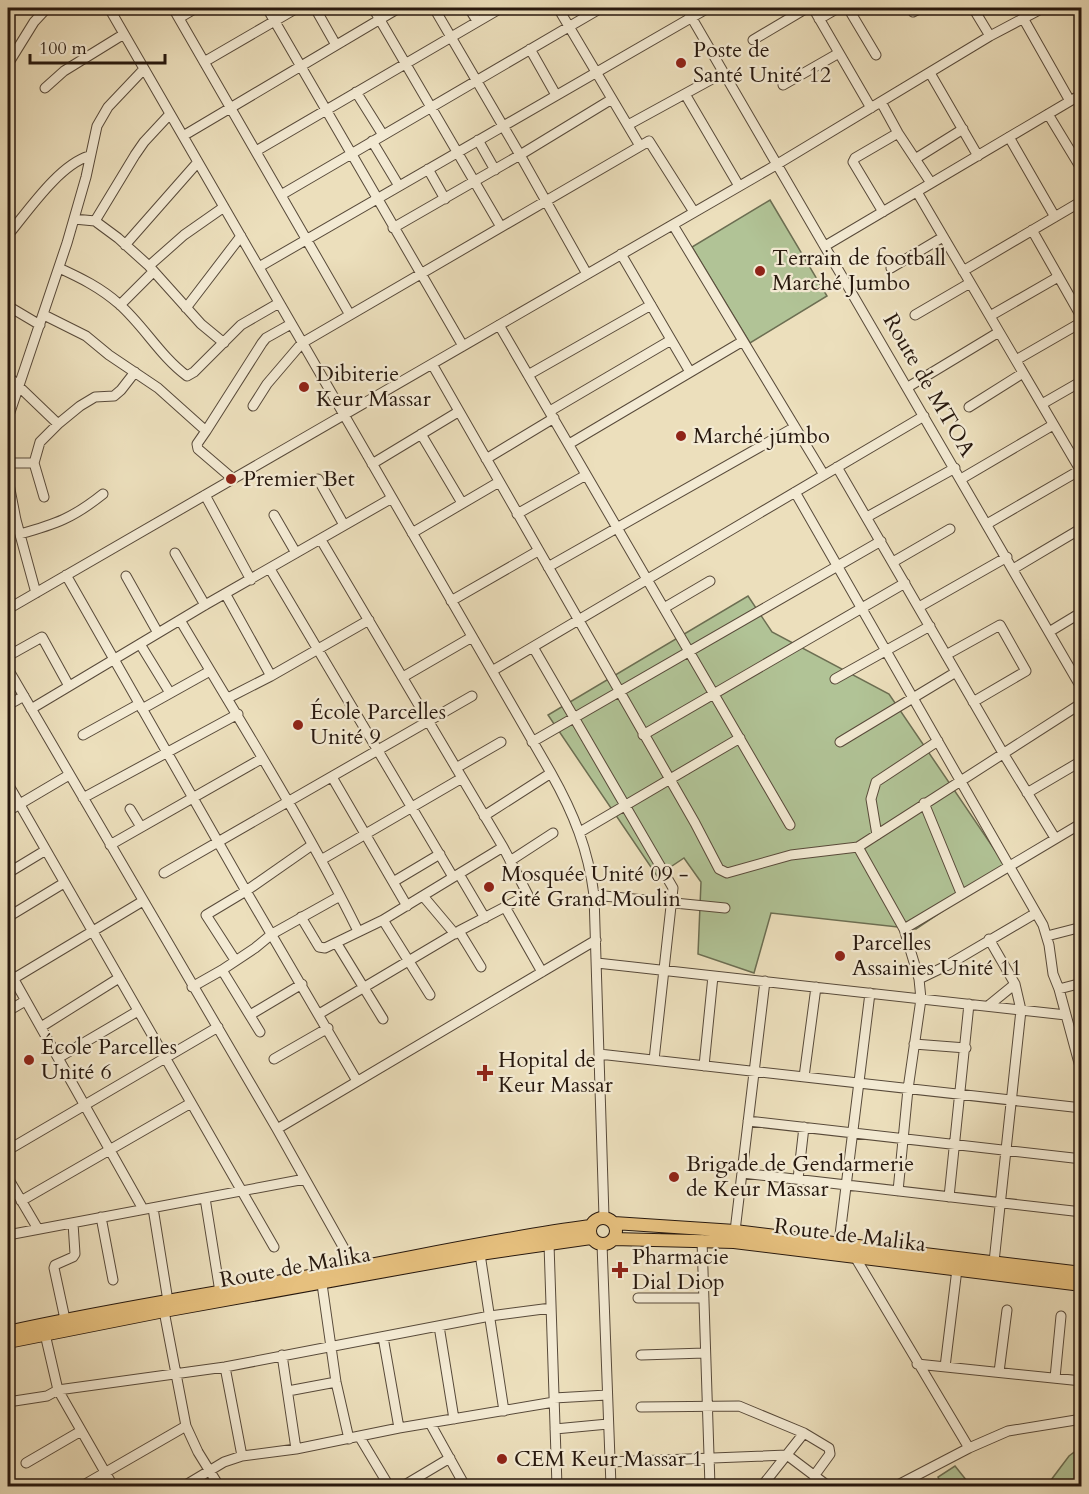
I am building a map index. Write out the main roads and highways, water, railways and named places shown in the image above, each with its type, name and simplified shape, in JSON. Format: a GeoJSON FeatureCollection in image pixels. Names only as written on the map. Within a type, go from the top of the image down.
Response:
{"type":"FeatureCollection","features":[{"type":"Feature","properties":{"kind":"main road"},"geometry":{"type":"LineString","coordinates":[[596,1219],[609,1220],[616,1232],[599,1237],[596,1219]]}},
{"type":"Feature","properties":{"kind":"main road","name":"Route de Malika"},"geometry":{"type":"LineString","coordinates":[[609,1220],[735,1230],[1082,1273]]}},
{"type":"Feature","properties":{"kind":"main road","name":"Route de Malika"},"geometry":{"type":"LineString","coordinates":[[8,1341],[65,1319],[322,1284],[480,1254],[599,1237]]}},
{"type":"Feature","properties":{"kind":"main road","name":"Route de Malika"},"geometry":{"type":"LineString","coordinates":[[8,1341],[220,1292],[464,1246],[599,1237],[734,1242],[1082,1285]]}},
{"type":"Feature","properties":{"kind":"place","name":"Poste de Santé Unité 12"},"geometry":{"type":"Point","coordinates":[681,63]}},
{"type":"Feature","properties":{"kind":"place","name":"Terrain de football Marché Jumbo"},"geometry":{"type":"Point","coordinates":[760,271]}},
{"type":"Feature","properties":{"kind":"place","name":"Dibiterie Keur Massar"},"geometry":{"type":"Point","coordinates":[304,387]}},
{"type":"Feature","properties":{"kind":"place","name":"Marché jumbo"},"geometry":{"type":"Point","coordinates":[681,436]}},
{"type":"Feature","properties":{"kind":"place","name":"Premier Bet"},"geometry":{"type":"Point","coordinates":[231,479]}},
{"type":"Feature","properties":{"kind":"place","name":"École Parcelles Unité 9"},"geometry":{"type":"Point","coordinates":[298,725]}},
{"type":"Feature","properties":{"kind":"place","name":"Mosquée Unité 09 - Cité Grand Moulin"},"geometry":{"type":"Point","coordinates":[489,887]}},
{"type":"Feature","properties":{"kind":"place","name":"Parcelles Assainies Unité 11"},"geometry":{"type":"Point","coordinates":[840,956]}},
{"type":"Feature","properties":{"kind":"place","name":"École Parcelles Unité 6"},"geometry":{"type":"Point","coordinates":[29,1060]}},
{"type":"Feature","properties":{"kind":"place","name":"Hopital de Keur Massar"},"geometry":{"type":"Point","coordinates":[485,1073]}},
{"type":"Feature","properties":{"kind":"place","name":"Brigade de Gendarmerie de Keur Massar"},"geometry":{"type":"Point","coordinates":[674,1177]}},
{"type":"Feature","properties":{"kind":"place","name":"Pharmacie Dial Diop"},"geometry":{"type":"Point","coordinates":[620,1270]}},
{"type":"Feature","properties":{"kind":"place","name":"CEM Keur Massar 1"},"geometry":{"type":"Point","coordinates":[502,1459]}}]}
